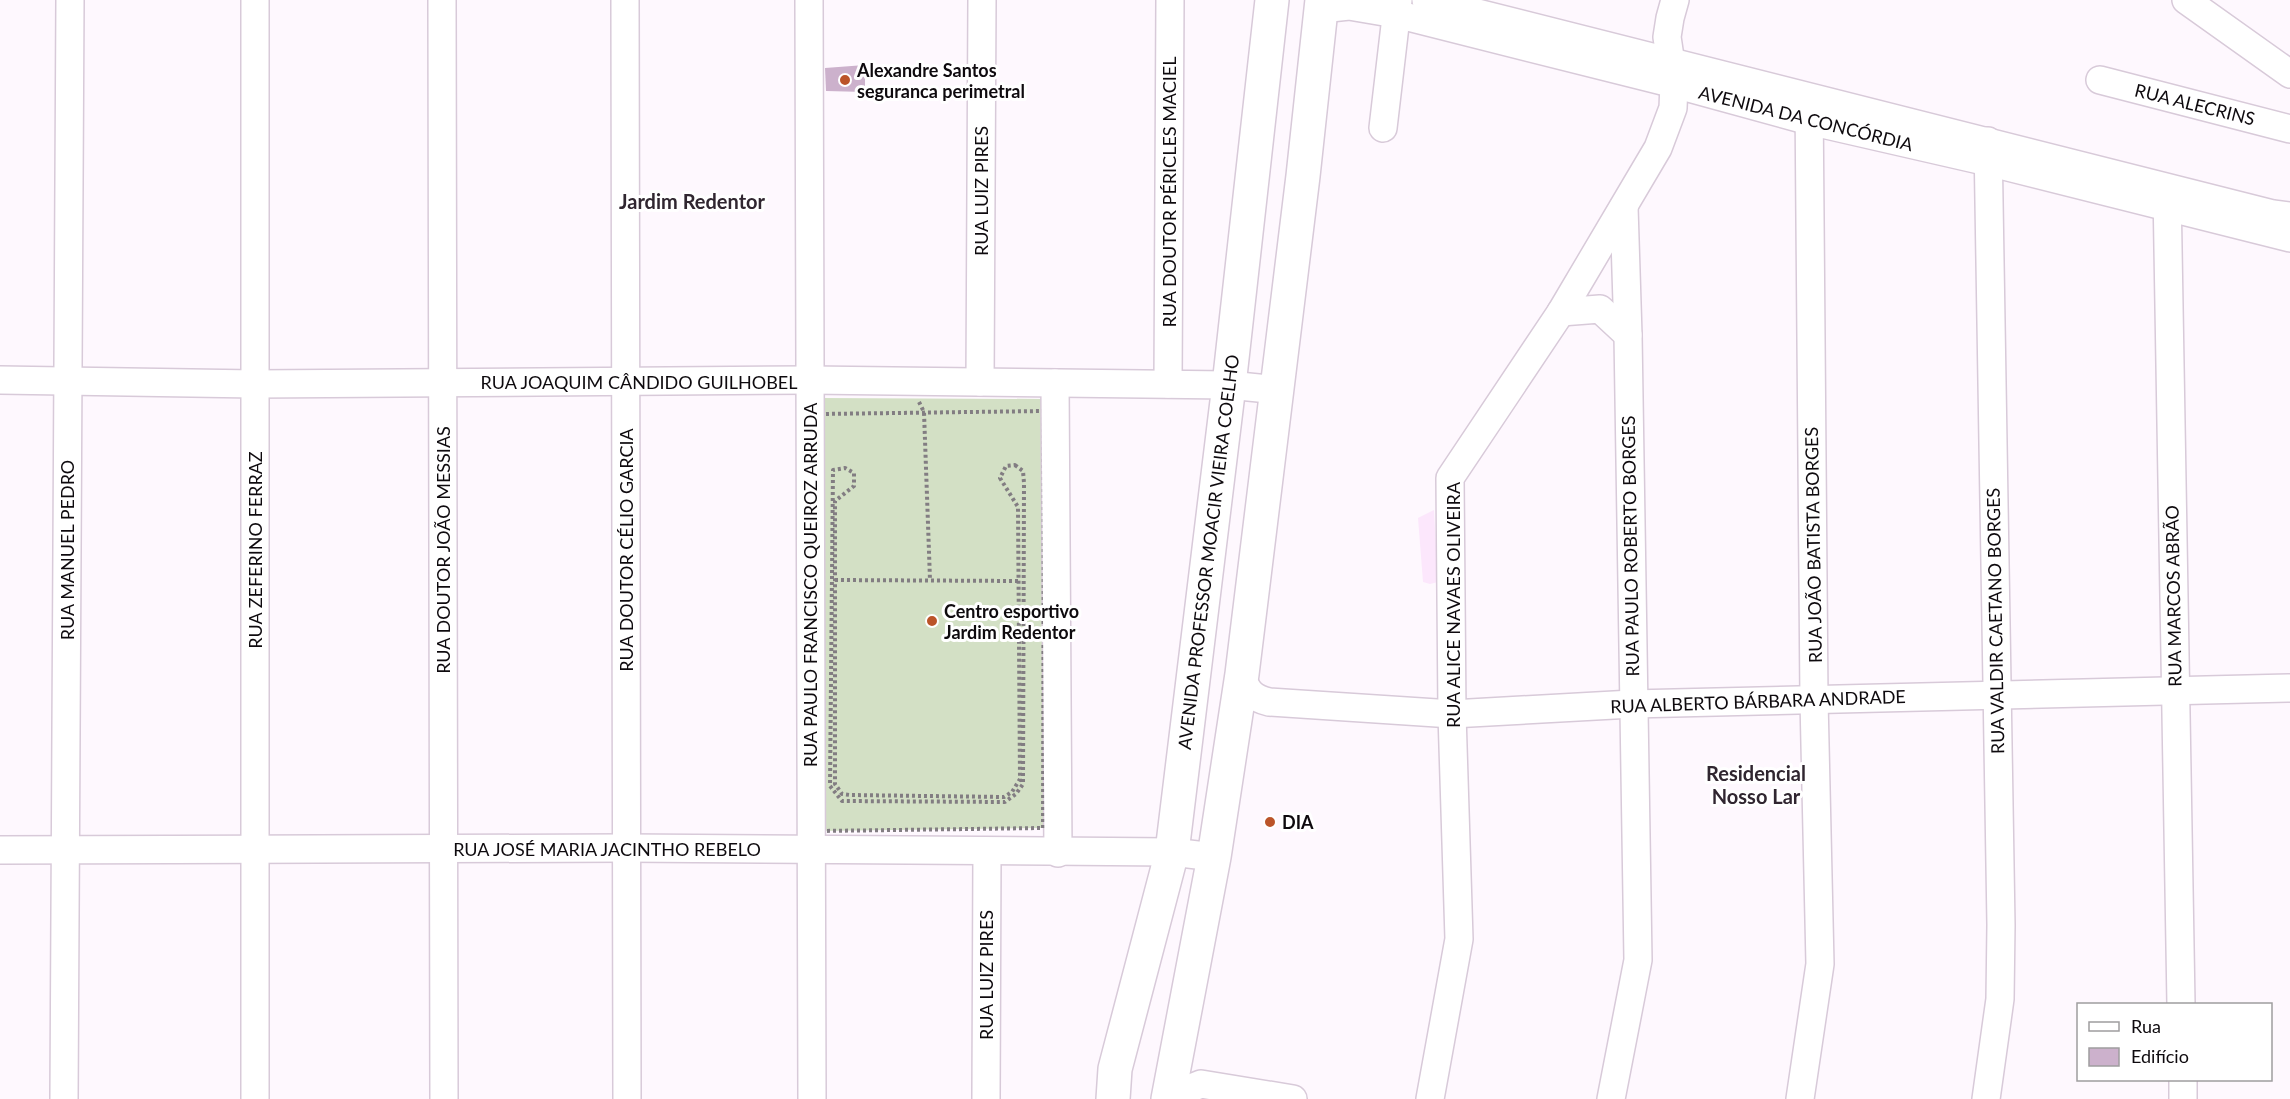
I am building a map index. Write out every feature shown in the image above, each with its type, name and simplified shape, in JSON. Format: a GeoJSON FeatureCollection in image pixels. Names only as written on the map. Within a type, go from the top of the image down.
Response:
{"type":"FeatureCollection","features":[{"type":"Feature","properties":{"kind":"main road","name":"AVENIDA PROFESSOR MOACIR VIEIRA COELHO"},"geometry":{"type":"LineString","coordinates":[[1113,1099],[1115,1070],[1172,852],[1229,385],[1272,0]]}},
{"type":"Feature","properties":{"kind":"main road"},"geometry":{"type":"LineString","coordinates":[[1168,1099],[1214,857],[1242,674],[1278,390],[1321,4]]}},
{"type":"Feature","properties":{"kind":"street","name":"RUA MANUEL PEDRO"},"geometry":{"type":"LineString","coordinates":[[64,1099],[70,0]]}},
{"type":"Feature","properties":{"kind":"street","name":"RUA ZEFERINO FERRAZ"},"geometry":{"type":"LineString","coordinates":[[255,0],[255,1099]]}},
{"type":"Feature","properties":{"kind":"street","name":"RUA DOUTOR JOÃO MESSIAS"},"geometry":{"type":"LineString","coordinates":[[442,0],[444,1099]]}},
{"type":"Feature","properties":{"kind":"street","name":"RUA DOUTOR CÉLIO GARCIA"},"geometry":{"type":"LineString","coordinates":[[625,0],[627,1099]]}},
{"type":"Feature","properties":{"kind":"street","name":"RUA PAULO FRANCISCO QUEIROZ ARRUDA"},"geometry":{"type":"LineString","coordinates":[[808,0],[812,1099]]}},
{"type":"Feature","properties":{"kind":"street","name":"RUA LUIZ PIRES"},"geometry":{"type":"LineString","coordinates":[[980,382],[982,0]]}},
{"type":"Feature","properties":{"kind":"street","name":"RUA DOUTOR PÉRICLES MACIEL"},"geometry":{"type":"LineString","coordinates":[[1168,384],[1170,0]]}},
{"type":"Feature","properties":{"kind":"street","name":"AVENIDA DA CONCÓRDIA"},"geometry":{"type":"LineString","coordinates":[[1426,0],[1672,73]]}},
{"type":"Feature","properties":{"kind":"street","name":"RUA ALICE NAVAES OLIVEIRA"},"geometry":{"type":"LineString","coordinates":[[1430,1099],[1459,939],[1452,714],[1450,478],[1561,312],[1658,148],[1673,108],[1672,73],[1667,37],[1675,0]]}},
{"type":"Feature","properties":{"kind":"street"},"geometry":{"type":"LineString","coordinates":[[2187,0],[2290,74]]}},
{"type":"Feature","properties":{"kind":"street","name":"AVENIDA DA CONCÓRDIA"},"geometry":{"type":"LineString","coordinates":[[1321,4],[1397,7],[1672,73],[2167,197],[2290,238]]}},
{"type":"Feature","properties":{"kind":"street"},"geometry":{"type":"LineString","coordinates":[[1383,128],[1397,7]]}},
{"type":"Feature","properties":{"kind":"street","name":"RUA ALECRINS"},"geometry":{"type":"LineString","coordinates":[[2100,80],[2290,129]]}},
{"type":"Feature","properties":{"kind":"street","name":"RUA JOÃO BATISTA BORGES"},"geometry":{"type":"LineString","coordinates":[[1800,1099],[1820,964],[1814,700],[1809,109]]}},
{"type":"Feature","properties":{"kind":"street","name":"RUA VALDIR CAETANO BORGES"},"geometry":{"type":"LineString","coordinates":[[1986,1099],[2000,999],[2001,925],[1988,152]]}},
{"type":"Feature","properties":{"kind":"street","name":"AVENIDA DA CONCÓRDIA"},"geometry":{"type":"LineString","coordinates":[[2167,197],[2290,216]]}},
{"type":"Feature","properties":{"kind":"street","name":"RUA MARCOS ABRÃO"},"geometry":{"type":"LineString","coordinates":[[2167,197],[2181,1003]]}},
{"type":"Feature","properties":{"kind":"street","name":"RUA PAULO ROBERTO BORGES"},"geometry":{"type":"LineString","coordinates":[[1611,1099],[1638,960],[1624,207]]}},
{"type":"Feature","properties":{"kind":"street"},"geometry":{"type":"LineString","coordinates":[[1561,312],[1600,309],[1628,335]]}},
{"type":"Feature","properties":{"kind":"street","name":"RUA JOAQUIM CÂNDIDO GUILHOBEL"},"geometry":{"type":"LineString","coordinates":[[0,380],[255,384],[810,380],[1229,385],[1278,390]]}},
{"type":"Feature","properties":{"kind":"street"},"geometry":{"type":"LineString","coordinates":[[1055,383],[1058,853]]}},
{"type":"Feature","properties":{"kind":"street","name":"RUA ALBERTO BÁRBARA ANDRADE"},"geometry":{"type":"LineString","coordinates":[[1242,674],[1244,684],[1258,700],[1452,714],[1632,704],[2290,688]]}},
{"type":"Feature","properties":{"kind":"street","name":"RUA JOSÉ MARIA JACINTHO REBELO"},"geometry":{"type":"LineString","coordinates":[[0,850],[626,848],[1058,853],[1172,852],[1214,857]]}},
{"type":"Feature","properties":{"kind":"street","name":"RUA LUIZ PIRES"},"geometry":{"type":"LineString","coordinates":[[986,1099],[987,851]]}},
{"type":"Feature","properties":{"kind":"street"},"geometry":{"type":"LineString","coordinates":[[2183,1081],[2183,1099]]}},
{"type":"Feature","properties":{"kind":"street"},"geometry":{"type":"LineString","coordinates":[[1174,1099],[1180,1092],[1201,1084],[1293,1099]]}},
{"type":"Feature","properties":{"kind":"path"},"geometry":{"type":"LineString","coordinates":[[909,381],[924,412],[930,580]]}},
{"type":"Feature","properties":{"kind":"path"},"geometry":{"type":"LineString","coordinates":[[1044,411],[1043,828],[820,831],[821,414],[924,412],[1044,411]]}},
{"type":"Feature","properties":{"kind":"path"},"geometry":{"type":"LineString","coordinates":[[1015,465],[1023,471],[1024,483],[1023,784],[1016,794],[1005,802],[842,801],[830,786],[831,480],[833,470],[845,468],[854,473],[854,486],[835,501],[835,784],[842,794],[1004,797],[1012,792],[1020,779],[1019,580],[1018,507],[1000,478],[1006,466],[1015,465]]}},
{"type":"Feature","properties":{"kind":"path"},"geometry":{"type":"LineString","coordinates":[[835,580],[1019,580]]}},
{"type":"Feature","properties":{"kind":"shaded area"},"geometry":{"type":"Polygon","coordinates":[[[1434,510],[1438,582],[1430,584],[1423,582],[1418,518],[1434,510]]]}},
{"type":"Feature","properties":{"kind":"green space","name":"Centro esportivo Jardim Redentor"},"geometry":{"type":"Polygon","coordinates":[[[821,398],[1044,399],[1043,828],[820,831],[821,398]]]}},
{"type":"Feature","properties":{"kind":"building","name":"Alexandre Santos seguranca perimetral"},"geometry":{"type":"Polygon","coordinates":[[[865,65],[865,92],[826,91],[825,68],[865,65]]]}},
{"type":"Feature","properties":{"kind":"place","name":"Alexandre Santos seguranca perimetral"},"geometry":{"type":"Point","coordinates":[845,80]}},
{"type":"Feature","properties":{"kind":"place","name":"Centro esportivo Jardim Redentor"},"geometry":{"type":"Point","coordinates":[932,621]}},
{"type":"Feature","properties":{"kind":"place","name":"DIA"},"geometry":{"type":"Point","coordinates":[1270,822]}},
{"type":"Feature","properties":{"kind":"district","name":"Jardim Redentor"},"geometry":{"type":"Point","coordinates":[692,201]}},
{"type":"Feature","properties":{"kind":"district","name":"Residencial Nosso Lar"},"geometry":{"type":"Point","coordinates":[1756,784]}}]}
